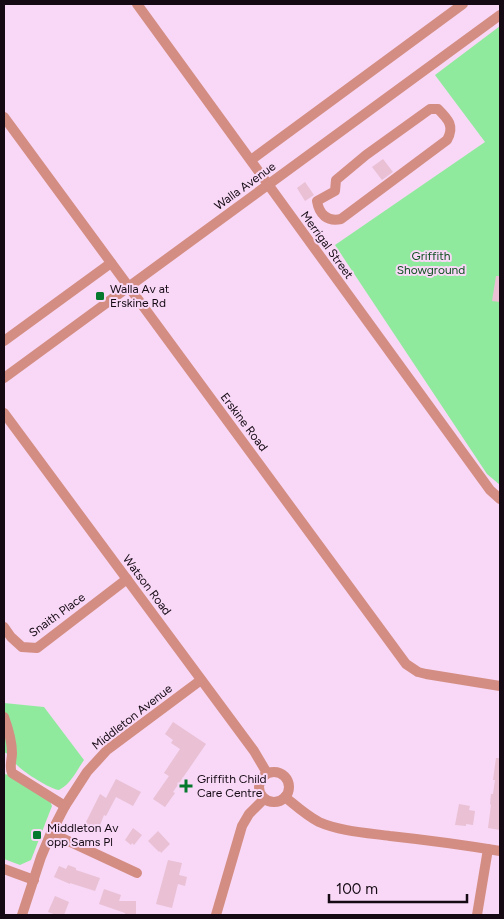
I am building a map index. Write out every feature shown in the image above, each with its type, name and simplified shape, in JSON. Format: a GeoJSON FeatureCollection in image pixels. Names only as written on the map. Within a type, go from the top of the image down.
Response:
{"type":"FeatureCollection","features":[{"type":"Feature","properties":{"kind":"street","name":"Walla Avenue"},"geometry":{"type":"LineString","coordinates":[[251,160],[463,4]]}},
{"type":"Feature","properties":{"kind":"street","name":"Merrigal Street"},"geometry":{"type":"LineString","coordinates":[[141,5],[490,490],[500,499]]}},
{"type":"Feature","properties":{"kind":"street","name":"Walla Avenue"},"geometry":{"type":"LineString","coordinates":[[4,378],[500,15]]}},
{"type":"Feature","properties":{"kind":"street"},"geometry":{"type":"LineString","coordinates":[[430,109],[438,109],[451,128],[447,140],[341,219],[330,220],[320,212],[317,201],[335,191],[336,180],[344,172],[366,154],[430,109]]}},
{"type":"Feature","properties":{"kind":"street","name":"Erskine Road"},"geometry":{"type":"LineString","coordinates":[[4,117],[406,664],[418,672],[426,674],[500,686]]}},
{"type":"Feature","properties":{"kind":"street"},"geometry":{"type":"LineString","coordinates":[[4,341],[111,263]]}},
{"type":"Feature","properties":{"kind":"street","name":"Watson Road"},"geometry":{"type":"LineString","coordinates":[[4,413],[254,751],[267,773]]}},
{"type":"Feature","properties":{"kind":"street","name":"Snaith Place"},"geometry":{"type":"LineString","coordinates":[[4,627],[22,647],[37,648],[126,579]]}},
{"type":"Feature","properties":{"kind":"street","name":"Middleton Avenue"},"geometry":{"type":"LineString","coordinates":[[22,915],[51,833],[86,772],[107,750],[201,680]]}},
{"type":"Feature","properties":{"kind":"street"},"geometry":{"type":"LineString","coordinates":[[4,718],[11,748],[10,770],[12,773],[65,806]]}},
{"type":"Feature","properties":{"kind":"street"},"geometry":{"type":"LineString","coordinates":[[275,772],[283,775],[288,781],[289,789],[286,797],[279,801],[271,802],[264,799],[259,793],[258,785],[261,778],[267,773],[275,772]]}},
{"type":"Feature","properties":{"kind":"street"},"geometry":{"type":"LineString","coordinates":[[286,797],[309,816],[335,827],[500,851]]}},
{"type":"Feature","properties":{"kind":"street"},"geometry":{"type":"LineString","coordinates":[[216,915],[242,826],[249,814],[264,799]]}},
{"type":"Feature","properties":{"kind":"street"},"geometry":{"type":"LineString","coordinates":[[51,833],[137,873]]}},
{"type":"Feature","properties":{"kind":"street"},"geometry":{"type":"LineString","coordinates":[[477,915],[488,849]]}},
{"type":"Feature","properties":{"kind":"street"},"geometry":{"type":"LineString","coordinates":[[4,869],[34,880]]}},
{"type":"Feature","properties":{"kind":"green space","name":"Griffith Showground"},"geometry":{"type":"Polygon","coordinates":[[[500,26],[500,485],[487,474],[335,245],[485,142],[435,75],[500,26]]]}},
{"type":"Feature","properties":{"kind":"green space"},"geometry":{"type":"Polygon","coordinates":[[[4,703],[44,707],[84,760],[70,781],[59,790],[50,787],[21,769],[4,752],[4,703]]]}},
{"type":"Feature","properties":{"kind":"green space"},"geometry":{"type":"Polygon","coordinates":[[[4,774],[10,775],[48,797],[52,806],[31,860],[20,865],[4,859],[4,774]]]}},
{"type":"Feature","properties":{"kind":"building"},"geometry":{"type":"Polygon","coordinates":[[[383,159],[393,172],[382,180],[372,167],[383,159]]]}},
{"type":"Feature","properties":{"kind":"building"},"geometry":{"type":"Polygon","coordinates":[[[305,182],[314,195],[305,201],[297,188],[305,182]]]}},
{"type":"Feature","properties":{"kind":"building"},"geometry":{"type":"Polygon","coordinates":[[[496,276],[500,276],[500,302],[492,301],[496,276]]]}},
{"type":"Feature","properties":{"kind":"building"},"geometry":{"type":"Polygon","coordinates":[[[173,722],[206,744],[165,807],[153,799],[169,776],[164,773],[180,749],[171,743],[173,740],[165,734],[173,722]]]}},
{"type":"Feature","properties":{"kind":"building"},"geometry":{"type":"Polygon","coordinates":[[[496,758],[500,758],[500,830],[488,828],[491,794],[493,794],[495,780],[493,780],[496,758]]]}},
{"type":"Feature","properties":{"kind":"building"},"geometry":{"type":"Polygon","coordinates":[[[116,779],[141,792],[133,806],[116,797],[106,816],[104,815],[97,833],[87,829],[88,827],[84,826],[100,794],[106,798],[116,779]]]}},
{"type":"Feature","properties":{"kind":"building"},"geometry":{"type":"Polygon","coordinates":[[[459,804],[470,806],[469,810],[475,811],[473,825],[455,825],[459,804]]]}},
{"type":"Feature","properties":{"kind":"building"},"geometry":{"type":"Polygon","coordinates":[[[133,828],[142,835],[134,845],[132,843],[131,845],[125,840],[133,828]]]}},
{"type":"Feature","properties":{"kind":"building"},"geometry":{"type":"Polygon","coordinates":[[[158,831],[170,844],[161,853],[148,841],[158,831]]]}},
{"type":"Feature","properties":{"kind":"building"},"geometry":{"type":"Polygon","coordinates":[[[168,860],[182,863],[179,875],[187,877],[185,886],[178,884],[172,908],[156,904],[168,860]]]}},
{"type":"Feature","properties":{"kind":"building"},"geometry":{"type":"Polygon","coordinates":[[[68,865],[76,868],[76,870],[100,878],[95,891],[54,877],[59,866],[66,869],[68,865]]]}},
{"type":"Feature","properties":{"kind":"building"},"geometry":{"type":"Polygon","coordinates":[[[104,889],[121,895],[119,901],[136,901],[136,915],[125,915],[125,913],[99,904],[104,889]]]}},
{"type":"Feature","properties":{"kind":"building"},"geometry":{"type":"Polygon","coordinates":[[[55,896],[69,902],[64,915],[48,912],[55,896]]]}},
{"type":"Feature","properties":{"kind":"place","name":"Walla Av at Erskine Rd"},"geometry":{"type":"Point","coordinates":[100,296]}},
{"type":"Feature","properties":{"kind":"place","name":"Griffith Child Care Centre"},"geometry":{"type":"Point","coordinates":[186,786]}},
{"type":"Feature","properties":{"kind":"place","name":"Middleton Av opp Sams Pl"},"geometry":{"type":"Point","coordinates":[37,835]}}]}
